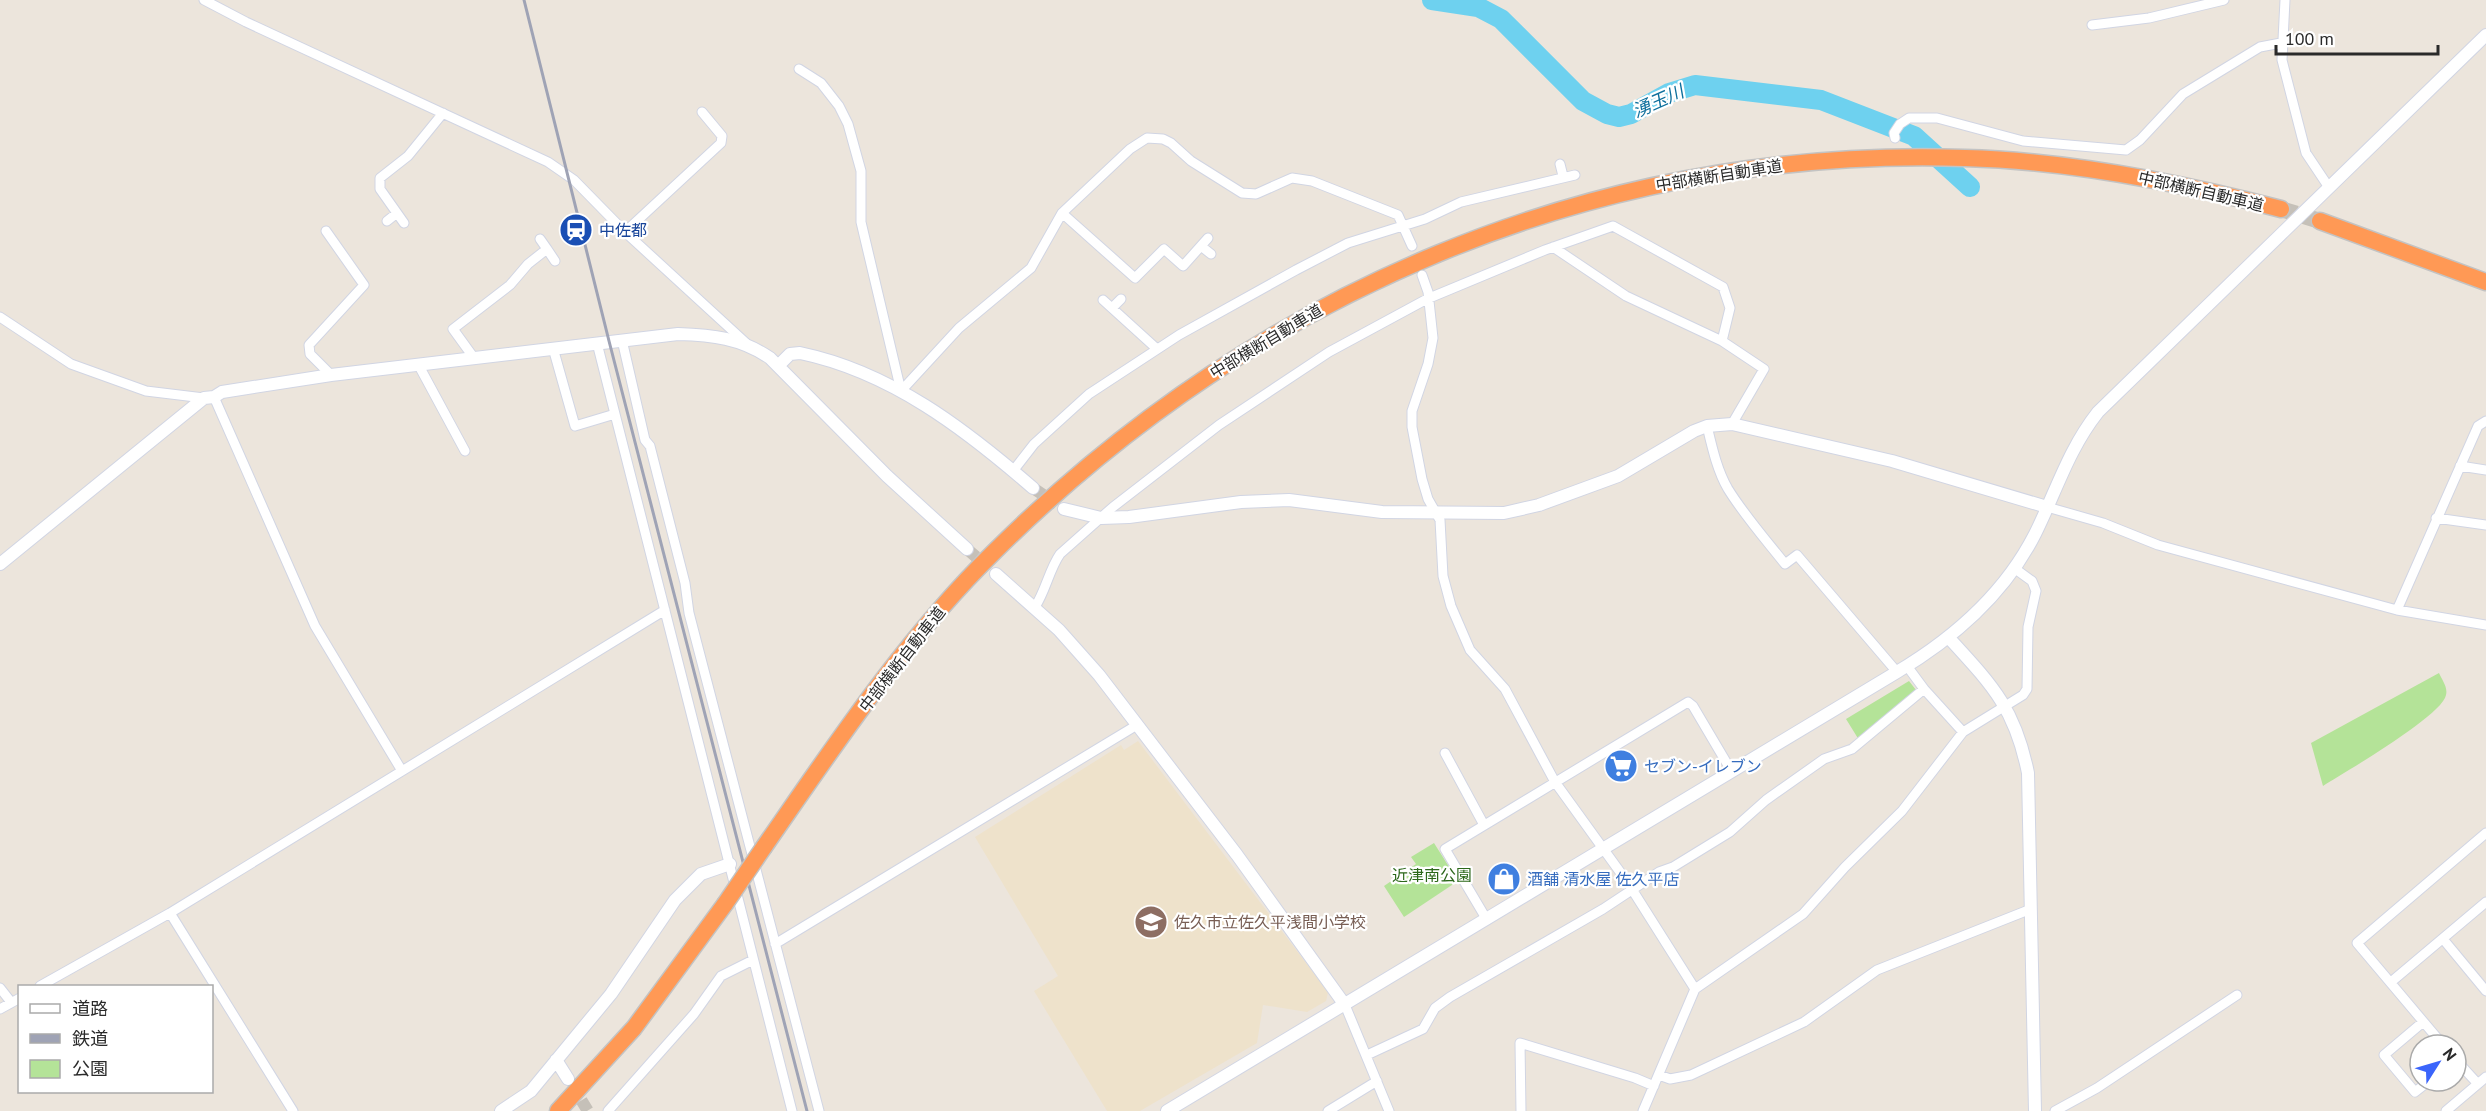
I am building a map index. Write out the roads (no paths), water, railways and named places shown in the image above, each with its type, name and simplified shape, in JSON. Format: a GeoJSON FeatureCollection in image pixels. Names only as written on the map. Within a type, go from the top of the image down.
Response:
{"type":"FeatureCollection","features":[{"type":"Feature","properties":{"kind":"highway","name":"中部横断自動車道"},"geometry":{"type":"LineString","coordinates":[[558,1111],[634,1028],[879,686],[951,598],[991,554],[1036,511],[1131,430],[1232,358],[1287,326],[1403,267],[1508,226],[1660,184],[1725,172],[1791,164],[1904,157],[1967,158],[2043,164],[2154,178],[2281,209]]}},
{"type":"Feature","properties":{"kind":"highway"},"geometry":{"type":"LineString","coordinates":[[2320,221],[2486,282]]}},
{"type":"Feature","properties":{"kind":"street"},"geometry":{"type":"LineString","coordinates":[[204,0],[548,162],[574,180],[625,232],[746,343],[779,365],[887,476],[967,549]]}},
{"type":"Feature","properties":{"kind":"street"},"geometry":{"type":"LineString","coordinates":[[2092,25],[2149,18],[2224,0]]}},
{"type":"Feature","properties":{"kind":"street"},"geometry":{"type":"LineString","coordinates":[[2284,0],[2282,60],[2306,153],[2328,186]]}},
{"type":"Feature","properties":{"kind":"street"},"geometry":{"type":"LineString","coordinates":[[1167,1111],[1732,772],[1949,638],[1979,610],[2014,568],[2047,507],[2068,458],[2098,412],[2328,186],[2424,98],[2486,35]]}},
{"type":"Feature","properties":{"kind":"street"},"geometry":{"type":"LineString","coordinates":[[1895,135],[1900,124],[1915,116],[1937,118],[2023,141],[2126,150],[2140,140],[2183,94],[2260,47],[2281,44]]}},
{"type":"Feature","properties":{"kind":"street"},"geometry":{"type":"LineString","coordinates":[[799,69],[821,83],[839,106],[848,124],[861,171],[861,222],[901,391]]}},
{"type":"Feature","properties":{"kind":"street"},"geometry":{"type":"LineString","coordinates":[[625,232],[721,143],[719,131],[702,112]]}},
{"type":"Feature","properties":{"kind":"street"},"geometry":{"type":"LineString","coordinates":[[404,223],[380,189],[380,178],[408,156],[443,113]]}},
{"type":"Feature","properties":{"kind":"street"},"geometry":{"type":"LineString","coordinates":[[901,391],[959,328],[1031,268],[1062,213],[1130,149],[1147,138],[1171,143],[1191,160],[1242,193],[1256,195],[1292,178],[1312,181],[1392,211],[1398,215],[1404,225],[1412,246]]}},
{"type":"Feature","properties":{"kind":"street"},"geometry":{"type":"LineString","coordinates":[[1560,164],[1563,176]]}},
{"type":"Feature","properties":{"kind":"street"},"geometry":{"type":"LineString","coordinates":[[1013,471],[1034,444],[1071,408],[1157,349],[1254,292],[1348,243],[1478,197],[1575,175]]}},
{"type":"Feature","properties":{"kind":"street"},"geometry":{"type":"LineString","coordinates":[[387,221],[397,213]]}},
{"type":"Feature","properties":{"kind":"street"},"geometry":{"type":"LineString","coordinates":[[1062,213],[1135,279],[1164,249],[1183,266],[1204,242],[1211,254]]}},
{"type":"Feature","properties":{"kind":"street"},"geometry":{"type":"LineString","coordinates":[[1035,607],[1047,589],[1055,562],[1060,554],[1101,518],[1219,425],[1329,352],[1427,299],[1553,247],[1613,226],[1723,287],[1730,308],[1722,341]]}},
{"type":"Feature","properties":{"kind":"street"},"geometry":{"type":"LineString","coordinates":[[326,231],[364,285],[309,345],[310,354],[331,375]]}},
{"type":"Feature","properties":{"kind":"street"},"geometry":{"type":"LineString","coordinates":[[540,239],[555,261]]}},
{"type":"Feature","properties":{"kind":"street"},"geometry":{"type":"LineString","coordinates":[[1553,247],[1626,296],[1722,341],[1764,369],[1732,424]]}},
{"type":"Feature","properties":{"kind":"street"},"geometry":{"type":"LineString","coordinates":[[474,358],[453,329],[510,285],[528,264],[547,249]]}},
{"type":"Feature","properties":{"kind":"street"},"geometry":{"type":"LineString","coordinates":[[1142,256],[1149,264]]}},
{"type":"Feature","properties":{"kind":"street"},"geometry":{"type":"LineString","coordinates":[[1422,275],[1428,292],[1433,338],[1428,364],[1412,411],[1412,428],[1422,479],[1441,527],[1446,591],[1462,634],[1478,660],[1505,689],[1555,782],[1632,890],[1695,989]]}},
{"type":"Feature","properties":{"kind":"street"},"geometry":{"type":"LineString","coordinates":[[1112,308],[1121,299]]}},
{"type":"Feature","properties":{"kind":"street"},"geometry":{"type":"LineString","coordinates":[[1103,300],[1157,349]]}},
{"type":"Feature","properties":{"kind":"street"},"geometry":{"type":"LineString","coordinates":[[0,317],[71,364],[146,392],[209,398]]}},
{"type":"Feature","properties":{"kind":"street"},"geometry":{"type":"LineString","coordinates":[[0,564],[209,398],[233,389],[622,340],[700,335],[746,343]]}},
{"type":"Feature","properties":{"kind":"street"},"geometry":{"type":"LineString","coordinates":[[622,340],[645,440],[650,446],[692,624],[819,1111]]}},
{"type":"Feature","properties":{"kind":"street"},"geometry":{"type":"LineString","coordinates":[[597,343],[792,1111]]}},
{"type":"Feature","properties":{"kind":"street"},"geometry":{"type":"LineString","coordinates":[[553,348],[575,426],[615,414]]}},
{"type":"Feature","properties":{"kind":"street"},"geometry":{"type":"LineString","coordinates":[[779,365],[790,354],[812,355],[870,376],[901,391],[936,411],[1033,489]]}},
{"type":"Feature","properties":{"kind":"street"},"geometry":{"type":"LineString","coordinates":[[418,364],[465,451]]}},
{"type":"Feature","properties":{"kind":"street"},"geometry":{"type":"LineString","coordinates":[[209,398],[315,626],[402,771]]}},
{"type":"Feature","properties":{"kind":"street"},"geometry":{"type":"LineString","coordinates":[[2397,610],[2478,426],[2486,421]]}},
{"type":"Feature","properties":{"kind":"street"},"geometry":{"type":"LineString","coordinates":[[1064,508],[1101,518],[1129,517],[1267,500],[1307,501],[1382,512],[1504,513],[1539,505],[1618,476],[1680,437],[1707,426],[1732,424],[1892,461],[2103,523],[2158,545],[2397,610],[2486,625]]}},
{"type":"Feature","properties":{"kind":"street"},"geometry":{"type":"LineString","coordinates":[[1707,426],[1727,487],[1785,564],[1797,555],[1963,732]]}},
{"type":"Feature","properties":{"kind":"street"},"geometry":{"type":"LineString","coordinates":[[2460,466],[2486,470]]}},
{"type":"Feature","properties":{"kind":"street"},"geometry":{"type":"LineString","coordinates":[[2436,518],[2486,525]]}},
{"type":"Feature","properties":{"kind":"street"},"geometry":{"type":"LineString","coordinates":[[1643,1111],[1695,989],[1803,915],[1845,867],[1902,811],[1963,732],[2006,706],[2027,689],[2028,627],[2036,591],[2032,581],[2014,568]]}},
{"type":"Feature","properties":{"kind":"street"},"geometry":{"type":"LineString","coordinates":[[996,574],[1035,607],[1081,653],[1237,855],[1345,1005],[1389,1111]]}},
{"type":"Feature","properties":{"kind":"street"},"geometry":{"type":"LineString","coordinates":[[44,985],[170,913],[665,610]]}},
{"type":"Feature","properties":{"kind":"street"},"geometry":{"type":"LineString","coordinates":[[1949,638],[2006,706],[2017,728],[2028,773],[2035,1111]]}},
{"type":"Feature","properties":{"kind":"street"},"geometry":{"type":"LineString","coordinates":[[1367,1055],[1423,1029],[1435,1008],[1450,997],[1539,947],[1730,832],[1766,800],[1824,759],[1852,749],[1924,688]]}},
{"type":"Feature","properties":{"kind":"street"},"geometry":{"type":"LineString","coordinates":[[1487,920],[1445,849],[1555,782],[1688,702],[1693,706],[1732,772]]}},
{"type":"Feature","properties":{"kind":"street"},"geometry":{"type":"LineString","coordinates":[[775,944],[1137,724]]}},
{"type":"Feature","properties":{"kind":"street"},"geometry":{"type":"LineString","coordinates":[[1445,753],[1484,825]]}},
{"type":"Feature","properties":{"kind":"street"},"geometry":{"type":"LineString","coordinates":[[2433,1033],[2357,943],[2486,833]]}},
{"type":"Feature","properties":{"kind":"street"},"geometry":{"type":"LineString","coordinates":[[501,1111],[531,1091],[611,994],[675,900],[701,874],[730,864]]}},
{"type":"Feature","properties":{"kind":"street"},"geometry":{"type":"LineString","coordinates":[[2391,982],[2486,902]]}},
{"type":"Feature","properties":{"kind":"street"},"geometry":{"type":"LineString","coordinates":[[1659,1075],[1670,1079],[1690,1075],[1804,1022],[1877,970],[2031,909]]}},
{"type":"Feature","properties":{"kind":"street"},"geometry":{"type":"LineString","coordinates":[[170,913],[293,1111]]}},
{"type":"Feature","properties":{"kind":"street"},"geometry":{"type":"LineString","coordinates":[[2443,939],[2486,991]]}},
{"type":"Feature","properties":{"kind":"street"},"geometry":{"type":"LineString","coordinates":[[608,1111],[694,1014],[721,976],[753,960]]}},
{"type":"Feature","properties":{"kind":"street"},"geometry":{"type":"LineString","coordinates":[[0,988],[15,1000],[0,1009]]}},
{"type":"Feature","properties":{"kind":"street"},"geometry":{"type":"LineString","coordinates":[[2055,1111],[2097,1088],[2237,995]]}},
{"type":"Feature","properties":{"kind":"street"},"geometry":{"type":"LineString","coordinates":[[2410,1033],[2423,1022]]}},
{"type":"Feature","properties":{"kind":"street"},"geometry":{"type":"LineString","coordinates":[[2408,1035],[2384,1055],[2408,1084]]}},
{"type":"Feature","properties":{"kind":"street"},"geometry":{"type":"LineString","coordinates":[[1521,1111],[1520,1044],[1635,1077],[1654,1086]]}},
{"type":"Feature","properties":{"kind":"street"},"geometry":{"type":"LineString","coordinates":[[556,1060],[568,1079]]}},
{"type":"Feature","properties":{"kind":"street"},"geometry":{"type":"LineString","coordinates":[[2468,1073],[2478,1084]]}},
{"type":"Feature","properties":{"kind":"street"},"geometry":{"type":"LineString","coordinates":[[2446,1111],[2486,1077]]}},
{"type":"Feature","properties":{"kind":"street"},"geometry":{"type":"LineString","coordinates":[[1328,1111],[1377,1081]]}},
{"type":"Feature","properties":{"kind":"waterway","name":"湧玉川"},"geometry":{"type":"LineString","coordinates":[[1432,0],[1478,7],[1501,19],[1583,101],[1607,114],[1619,117],[1631,114],[1669,93],[1695,85],[1821,100],[1914,136],[1970,187]]}},
{"type":"Feature","properties":{"kind":"tunnel"},"geometry":{"type":"LineString","coordinates":[[2281,209],[2320,221]]}},
{"type":"Feature","properties":{"kind":"tunnel"},"geometry":{"type":"LineString","coordinates":[[1033,488],[1057,504]]}},
{"type":"Feature","properties":{"kind":"tunnel"},"geometry":{"type":"LineString","coordinates":[[967,549],[996,574]]}},
{"type":"Feature","properties":{"kind":"tunnel"},"geometry":{"type":"LineString","coordinates":[[572,1085],[588,1111]]}},
{"type":"Feature","properties":{"kind":"railway"},"geometry":{"type":"LineString","coordinates":[[524,0],[609,341],[807,1111]]}},
{"type":"Feature","properties":{"kind":"place","name":"中佐都"},"geometry":{"type":"Point","coordinates":[576,230]}},
{"type":"Feature","properties":{"kind":"place","name":"セブン-イレブン"},"geometry":{"type":"Point","coordinates":[1621,766]}},
{"type":"Feature","properties":{"kind":"place","name":"酒舗 清水屋 佐久平店"},"geometry":{"type":"Point","coordinates":[1504,879]}},
{"type":"Feature","properties":{"kind":"place","name":"佐久市立佐久平浅間小学校"},"geometry":{"type":"Point","coordinates":[1151,922]}},
{"type":"Feature","properties":{"kind":"park label","name":"近津南公園"},"geometry":{"type":"Point","coordinates":[1432,875]}}]}
